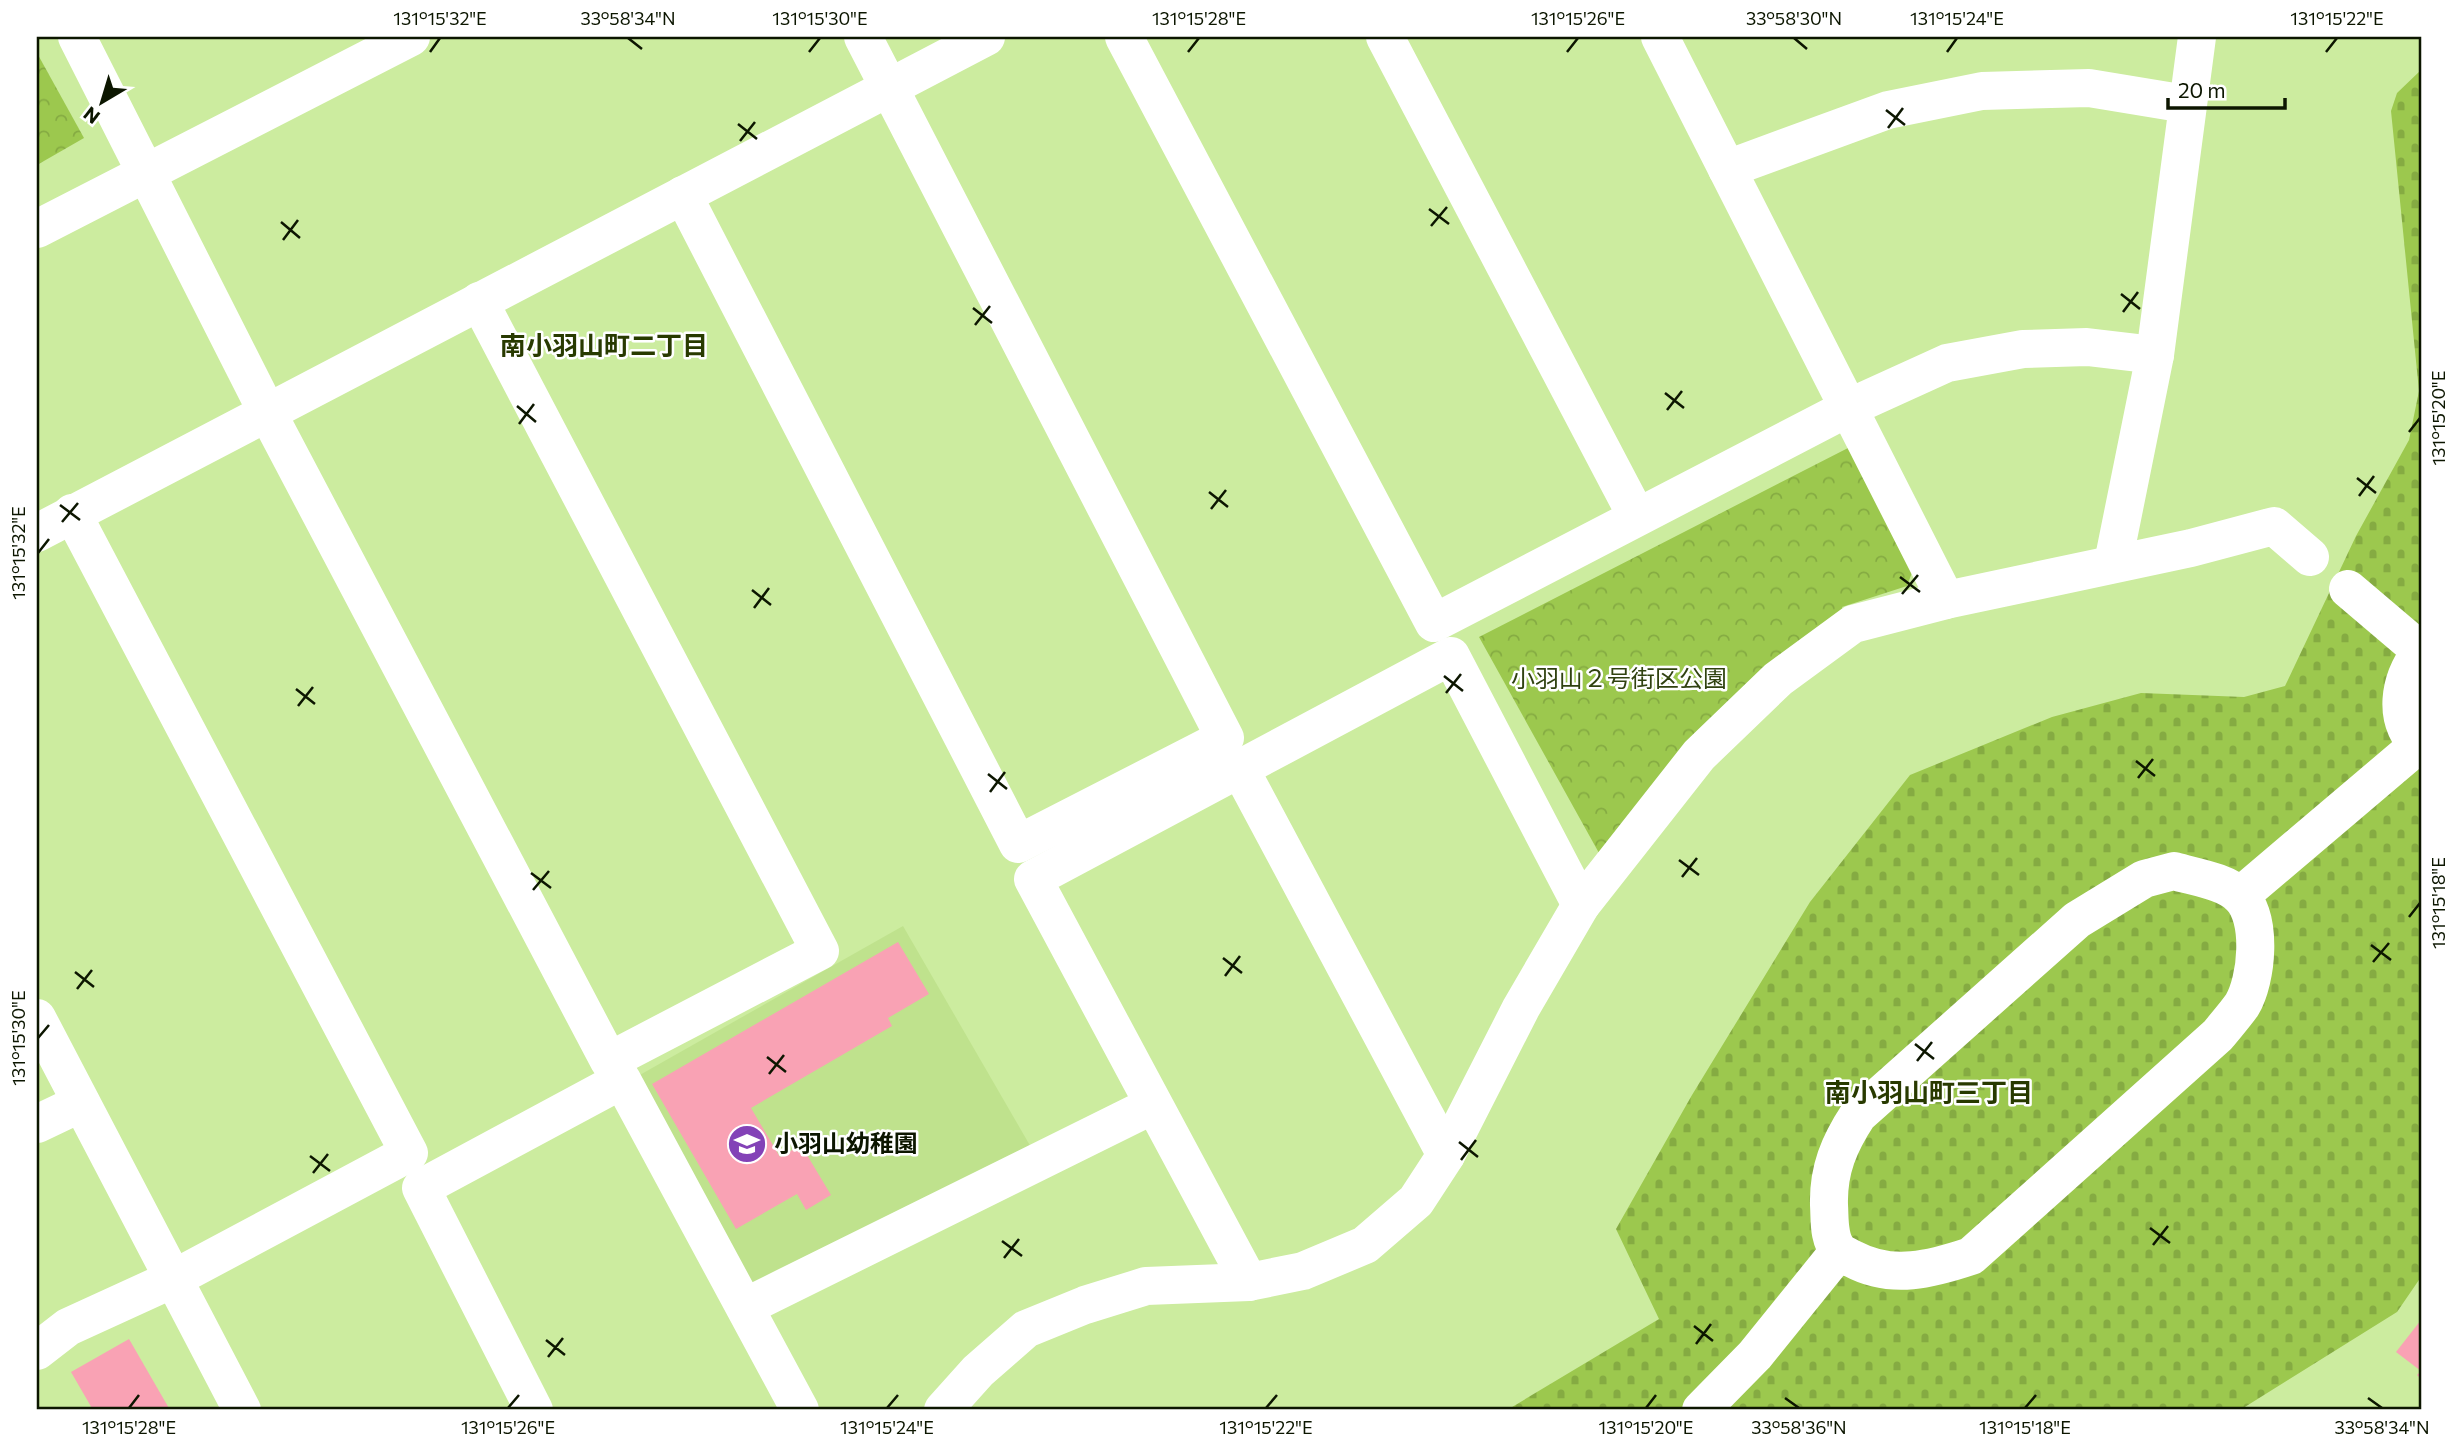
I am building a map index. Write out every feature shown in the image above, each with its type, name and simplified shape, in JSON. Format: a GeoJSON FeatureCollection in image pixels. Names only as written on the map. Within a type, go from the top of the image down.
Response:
{"type":"FeatureCollection","features":[{"type":"Feature","properties":{"kind":"street"},"geometry":{"type":"LineString","coordinates":[[77,37],[267,412],[609,1061],[820,951],[479,301]]}},
{"type":"Feature","properties":{"kind":"street"},"geometry":{"type":"LineString","coordinates":[[37,229],[411,37]]}},
{"type":"Feature","properties":{"kind":"street"},"geometry":{"type":"LineString","coordinates":[[683,195],[1018,844],[1225,737],[863,37]]}},
{"type":"Feature","properties":{"kind":"street"},"geometry":{"type":"LineString","coordinates":[[37,533],[986,37]]}},
{"type":"Feature","properties":{"kind":"street"},"geometry":{"type":"LineString","coordinates":[[1124,37],[1434,624],[1848,408],[1947,363],[2023,349],[2087,347],[2155,355]]}},
{"type":"Feature","properties":{"kind":"street"},"geometry":{"type":"LineString","coordinates":[[1385,37],[1637,517]]}},
{"type":"Feature","properties":{"kind":"street"},"geometry":{"type":"LineString","coordinates":[[1660,37],[1946,600]]}},
{"type":"Feature","properties":{"kind":"street"},"geometry":{"type":"LineString","coordinates":[[2113,563],[2155,355],[2186,104],[2197,37]]}},
{"type":"Feature","properties":{"kind":"street"},"geometry":{"type":"LineString","coordinates":[[1727,169],[1888,110],[1982,91],[2089,88],[2186,104]]}},
{"type":"Feature","properties":{"kind":"street"},"geometry":{"type":"LineString","coordinates":[[37,1351],[68,1327],[173,1279],[408,1153],[72,513]]}},
{"type":"Feature","properties":{"kind":"street"},"geometry":{"type":"LineString","coordinates":[[943,1410],[978,1371],[1026,1329],[1085,1305],[1146,1286],[1249,1282],[1303,1271],[1364,1245],[1416,1201],[1446,1155],[1521,1008],[1581,905],[1699,755],[1778,679],[1853,624],[1946,600],[2191,548],[2274,527],[2311,557]]}},
{"type":"Feature","properties":{"kind":"street"},"geometry":{"type":"LineString","coordinates":[[2240,896],[2419,746],[2405,723],[2400,698],[2406,673],[2421,651],[2348,590]]}},
{"type":"Feature","properties":{"kind":"street"},"geometry":{"type":"LineString","coordinates":[[1249,1282],[1032,878],[1451,656],[1581,905]]}},
{"type":"Feature","properties":{"kind":"street"},"geometry":{"type":"LineString","coordinates":[[1240,769],[1446,1155]]}},
{"type":"Feature","properties":{"kind":"street"},"geometry":{"type":"LineString","coordinates":[[2174,871],[2213,882],[2240,896],[2252,917],[2255,939],[2254,968],[2243,1003],[2218,1034],[1982,1247],[1971,1256],[1940,1267],[1904,1272],[1870,1268],[1839,1251],[1830,1234],[1829,1188],[1841,1141],[1858,1115],[2066,929],[2111,897],[2144,879],[2174,871]]}},
{"type":"Feature","properties":{"kind":"street"},"geometry":{"type":"LineString","coordinates":[[37,1018],[242,1410]]}},
{"type":"Feature","properties":{"kind":"street"},"geometry":{"type":"LineString","coordinates":[[534,1410],[421,1188],[622,1080],[800,1410]]}},
{"type":"Feature","properties":{"kind":"street"},"geometry":{"type":"LineString","coordinates":[[37,1124],[81,1103]]}},
{"type":"Feature","properties":{"kind":"street"},"geometry":{"type":"LineString","coordinates":[[745,1307],[1153,1105]]}},
{"type":"Feature","properties":{"kind":"street"},"geometry":{"type":"LineString","coordinates":[[1701,1410],[1755,1355],[1839,1251]]}},
{"type":"Feature","properties":{"kind":"shaded area"},"geometry":{"type":"Polygon","coordinates":[[[903,926],[1032,1149],[754,1286],[638,1076],[903,926]]]}},
{"type":"Feature","properties":{"kind":"green space"},"geometry":{"type":"Polygon","coordinates":[[[37,53],[84,138],[37,165],[37,53]]]}},
{"type":"Feature","properties":{"kind":"green space"},"geometry":{"type":"Polygon","coordinates":[[[2421,70],[2421,1277],[2397,1312],[2240,1410],[1507,1410],[1659,1319],[1616,1229],[1692,1095],[1810,902],[1910,775],[2052,717],[2141,693],[2244,697],[2285,686],[2356,536],[2409,440],[2419,391],[2391,111],[2397,93],[2421,70]]]}},
{"type":"Feature","properties":{"kind":"green space","name":"小羽山２号街区公園"},"geometry":{"type":"Polygon","coordinates":[[[1848,448],[1916,562],[1907,586],[1842,607],[1846,618],[1604,862],[1479,637],[1848,448]]]}},
{"type":"Feature","properties":{"kind":"building"},"geometry":{"type":"Polygon","coordinates":[[[898,942],[929,994],[888,1018],[892,1026],[751,1108],[780,1157],[801,1145],[831,1195],[806,1210],[797,1194],[736,1229],[652,1084],[898,942]]]}},
{"type":"Feature","properties":{"kind":"building"},"geometry":{"type":"Polygon","coordinates":[[[2421,1320],[2421,1371],[2396,1352],[2421,1320]]]}},
{"type":"Feature","properties":{"kind":"building"},"geometry":{"type":"Polygon","coordinates":[[[129,1339],[170,1410],[93,1410],[71,1372],[129,1339]]]}},
{"type":"Feature","properties":{"kind":"place","name":"小羽山幼稚園"},"geometry":{"type":"Point","coordinates":[747,1144]}},
{"type":"Feature","properties":{"kind":"district","name":"南小羽山町二丁目"},"geometry":{"type":"Point","coordinates":[604,346]}},
{"type":"Feature","properties":{"kind":"district","name":"南小羽山町三丁目"},"geometry":{"type":"Point","coordinates":[1929,1093]}}]}
